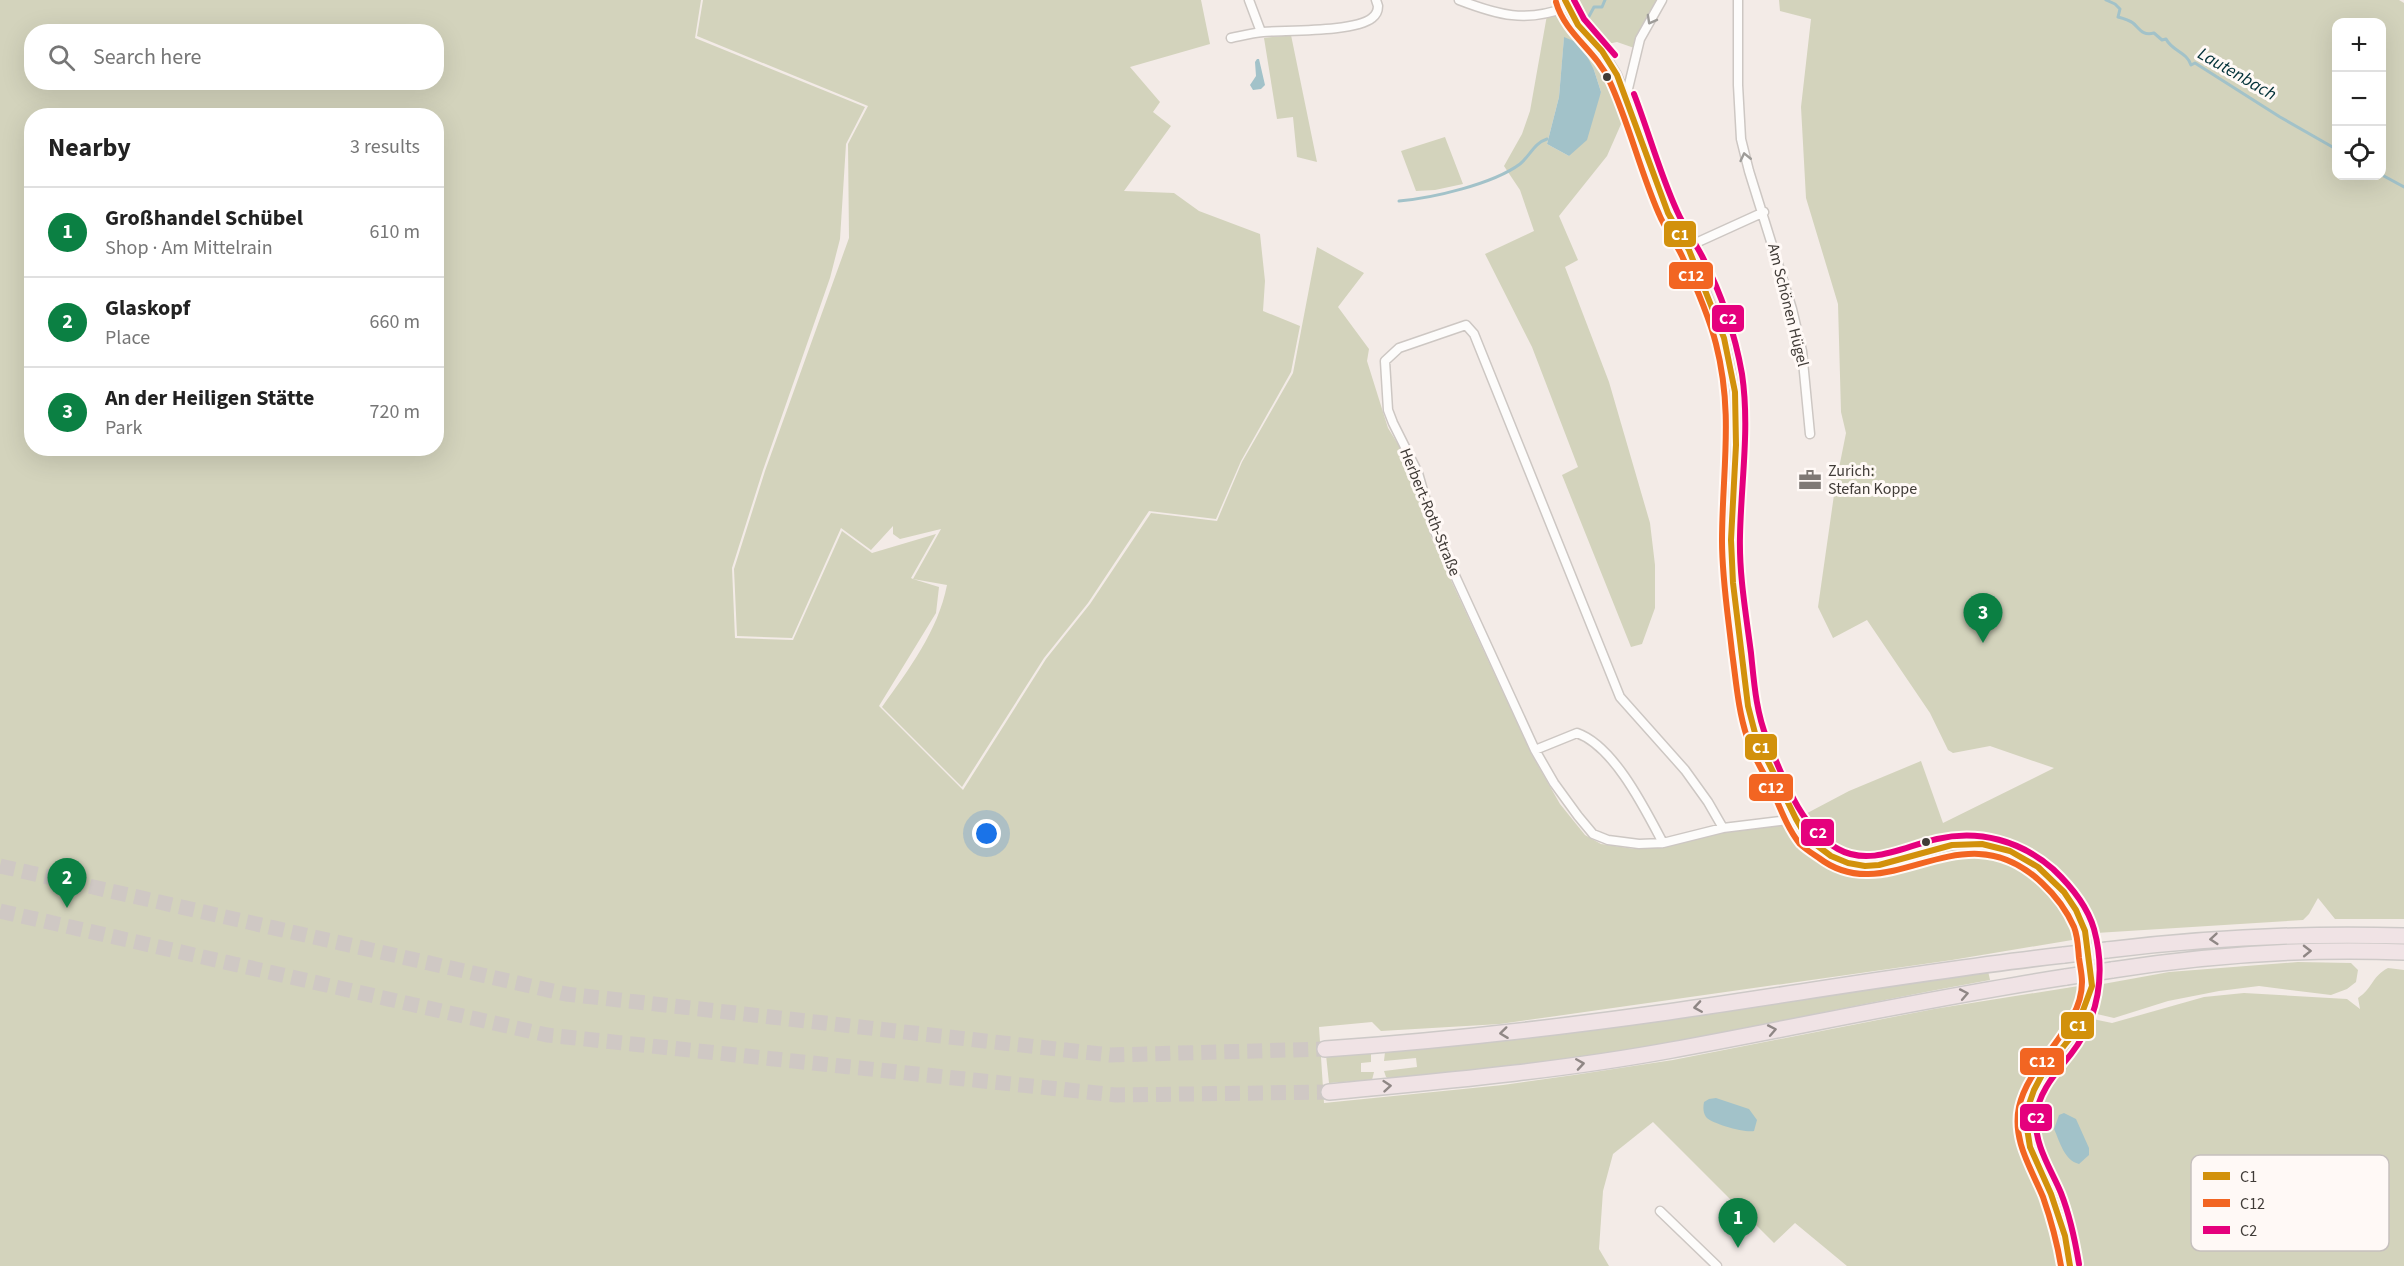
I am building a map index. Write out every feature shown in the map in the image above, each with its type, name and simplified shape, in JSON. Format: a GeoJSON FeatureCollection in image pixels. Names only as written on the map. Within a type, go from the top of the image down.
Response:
{"type":"FeatureCollection","features":[{"type":"Feature","properties":{"kind":"highway"},"geometry":{"type":"LineString","coordinates":[[1325,1049],[1452,1039],[1551,1027],[1880,979],[2107,950],[2223,938],[2323,935],[2404,936]]}},
{"type":"Feature","properties":{"kind":"highway"},"geometry":{"type":"LineString","coordinates":[[1329,1092],[1500,1075],[1670,1051],[1999,987],[2168,962],[2295,951],[2404,952]]}},
{"type":"Feature","properties":{"kind":"street"},"geometry":{"type":"LineString","coordinates":[[1250,0],[1262,32]]}},
{"type":"Feature","properties":{"kind":"street"},"geometry":{"type":"LineString","coordinates":[[1230,38],[1262,32],[1358,24],[1372,19],[1375,15],[1378,6],[1376,0]]}},
{"type":"Feature","properties":{"kind":"street"},"geometry":{"type":"LineString","coordinates":[[1459,0],[1488,11],[1518,16],[1547,15],[1566,4],[1578,25],[1608,60],[1626,97],[1668,213],[1687,247],[1724,338],[1735,392],[1732,573],[1748,706],[1756,737],[1807,838],[1831,855],[1848,863],[1865,866],[1879,865],[1952,845],[1982,844],[2010,851],[2038,867],[2064,892],[2076,910],[2085,932],[2092,986],[2075,1032],[2044,1071],[2034,1090],[2026,1122],[2030,1147],[2051,1194],[2065,1236],[2070,1266]]}},
{"type":"Feature","properties":{"kind":"street"},"geometry":{"type":"LineString","coordinates":[[1626,97],[1640,39],[1662,0]]}},
{"type":"Feature","properties":{"kind":"street","name":"Am Schönen Hügel"},"geometry":{"type":"LineString","coordinates":[[1737,0],[1740,126],[1749,171],[1764,212],[1802,351],[1810,434]]}},
{"type":"Feature","properties":{"kind":"street"},"geometry":{"type":"LineString","coordinates":[[1687,247],[1764,212]]}},
{"type":"Feature","properties":{"kind":"street","name":"Herbert-Roth-Straße"},"geometry":{"type":"LineString","coordinates":[[1723,828],[1685,770],[1620,697],[1473,334],[1466,325],[1399,348],[1385,361],[1388,410],[1418,473],[1435,532],[1535,750],[1554,783],[1593,834],[1608,840],[1639,844],[1664,843],[1723,828],[1796,819]]}},
{"type":"Feature","properties":{"kind":"street"},"geometry":{"type":"LineString","coordinates":[[1535,750],[1577,732],[1588,736],[1632,787],[1664,843]]}},
{"type":"Feature","properties":{"kind":"street"},"geometry":{"type":"LineString","coordinates":[[1660,1211],[1717,1266]]}},
{"type":"Feature","properties":{"kind":"green space"},"geometry":{"type":"Polygon","coordinates":[[[0,0],[701,0],[695,38],[865,107],[846,144],[840,239],[830,278],[763,470],[732,568],[735,638],[793,640],[842,531],[872,553],[936,534],[911,578],[939,587],[936,613],[879,706],[963,790],[1046,659],[1090,604],[1151,513],[1217,521],[1242,462],[1293,373],[1317,247],[1364,273],[1338,307],[1369,349],[1367,361],[1388,428],[1401,449],[1416,483],[1431,537],[1532,755],[1560,804],[1585,835],[1601,844],[1635,849],[1639,844],[1723,828],[1796,819],[1849,791],[1921,761],[1943,823],[2054,768],[1990,746],[1953,753],[1948,750],[1930,713],[1867,620],[1833,638],[1818,607],[1835,488],[1846,433],[1841,412],[1838,304],[1806,198],[1801,107],[1811,19],[1780,11],[1779,0],[2399,0],[2404,3],[2404,919],[2335,919],[2318,898],[2303,920],[2096,933],[2086,910],[2076,910],[2073,919],[2078,939],[1952,960],[1500,1024],[1381,1031],[1372,1022],[1319,1027],[1324,1103],[1503,1085],[1673,1060],[1934,1009],[2085,985],[2076,1021],[2039,1068],[2023,1095],[2022,1123],[2013,1127],[2029,1155],[2047,1198],[2060,1244],[2058,1245],[2060,1266],[1847,1266],[1795,1223],[1774,1243],[1653,1122],[1613,1154],[1603,1191],[1599,1249],[1609,1266],[0,1266],[0,0]]]}},
{"type":"Feature","properties":{"kind":"green space"},"geometry":{"type":"Polygon","coordinates":[[[703,0],[1201,0],[1210,44],[1130,67],[1160,102],[1153,112],[1171,126],[1124,191],[1174,193],[1199,211],[1260,234],[1265,281],[1263,311],[1300,326],[1291,372],[1241,461],[1216,519],[1149,511],[1088,603],[1044,658],[962,787],[882,707],[930,634],[947,585],[913,579],[941,529],[900,539],[893,534],[893,526],[871,550],[841,528],[792,638],[737,636],[734,569],[765,471],[849,238],[848,144],[868,106],[697,36],[703,0]]]}},
{"type":"Feature","properties":{"kind":"green space"},"geometry":{"type":"Polygon","coordinates":[[[1565,0],[1665,0],[1640,50],[1617,42],[1598,46],[1629,106],[1607,156],[1559,216],[1578,260],[1565,267],[1609,382],[1650,523],[1655,565],[1655,608],[1642,644],[1631,647],[1562,475],[1578,467],[1532,347],[1485,254],[1534,231],[1520,190],[1504,166],[1522,134],[1530,111],[1547,15],[1567,7],[1565,0]],[[1564,38],[1559,97],[1547,144],[1569,156],[1601,92],[1594,70],[1564,38]]]}},
{"type":"Feature","properties":{"kind":"green space"},"geometry":{"type":"Polygon","coordinates":[[[1291,35],[1317,162],[1297,157],[1293,117],[1277,119],[1264,38],[1291,35]]]}},
{"type":"Feature","properties":{"kind":"green space"},"geometry":{"type":"Polygon","coordinates":[[[1445,137],[1463,184],[1435,190],[1416,191],[1401,151],[1445,137]]]}},
{"type":"Feature","properties":{"kind":"green space"},"geometry":{"type":"Polygon","coordinates":[[[2298,962],[2351,963],[2358,970],[2356,982],[2347,989],[2331,995],[2259,986],[2168,1001],[2114,1018],[2084,1011],[2092,986],[2169,972],[2298,962]]]}},
{"type":"Feature","properties":{"kind":"green space"},"geometry":{"type":"Polygon","coordinates":[[[2388,968],[2404,970],[2404,1266],[2081,1266],[2061,1200],[2036,1138],[2035,1115],[2041,1094],[2088,1018],[2112,1023],[2204,997],[2244,993],[2347,999],[2360,1009],[2358,998],[2388,968]]]}},
{"type":"Feature","properties":{"kind":"green space"},"geometry":{"type":"Polygon","coordinates":[[[1988,971],[1990,980],[1616,1051],[1541,1063],[1389,1079],[1384,1071],[1417,1067],[1416,1058],[1384,1061],[1385,1052],[1988,971]]]}},
{"type":"Feature","properties":{"kind":"green space"},"geometry":{"type":"Polygon","coordinates":[[[1371,1052],[1371,1062],[1361,1063],[1361,1072],[1374,1072],[1372,1080],[1329,1083],[1326,1055],[1371,1052]]]}},
{"type":"Feature","properties":{"kind":"water"},"geometry":{"type":"Polygon","coordinates":[[[1564,37],[1581,44],[1594,70],[1601,92],[1587,140],[1569,156],[1547,144],[1559,97],[1564,37]]]}},
{"type":"Feature","properties":{"kind":"water"},"geometry":{"type":"Polygon","coordinates":[[[1259,59],[1265,85],[1261,89],[1253,90],[1250,85],[1256,76],[1255,62],[1259,59]]]}},
{"type":"Feature","properties":{"kind":"water"},"geometry":{"type":"Polygon","coordinates":[[[1716,1098],[1749,1109],[1757,1120],[1754,1131],[1744,1131],[1709,1120],[1703,1110],[1704,1102],[1716,1098]]]}},
{"type":"Feature","properties":{"kind":"water"},"geometry":{"type":"Polygon","coordinates":[[[2064,1113],[2076,1119],[2089,1148],[2089,1155],[2079,1164],[2066,1155],[2054,1129],[2059,1115],[2064,1113]]]}},
{"type":"Feature","properties":{"kind":"waterway","name":"Lautenbach"},"geometry":{"type":"LineString","coordinates":[[1587,20],[1594,7],[1602,7],[1605,0]]}},
{"type":"Feature","properties":{"kind":"waterway","name":"Lautenbach"},"geometry":{"type":"LineString","coordinates":[[2106,0],[2120,9],[2118,17],[2131,22],[2144,33],[2154,33],[2162,40],[2166,39],[2186,57],[2191,65],[2195,63],[2332,147]]}},
{"type":"Feature","properties":{"kind":"waterway","name":"Lautenbach"},"geometry":{"type":"LineString","coordinates":[[1399,201],[1445,193],[1494,178],[1520,164],[1539,143],[1547,139]]}},
{"type":"Feature","properties":{"kind":"waterway","name":"Lautenbach"},"geometry":{"type":"LineString","coordinates":[[2386,177],[2404,187]]}},
{"type":"Feature","properties":{"kind":"tunnel"},"geometry":{"type":"LineString","coordinates":[[0,866],[566,994],[1110,1055],[1325,1049]]}},
{"type":"Feature","properties":{"kind":"tunnel"},"geometry":{"type":"LineString","coordinates":[[0,911],[547,1035],[1116,1095],[1329,1092]]}},
{"type":"Feature","properties":{"kind":"transit line","name":"C1"},"geometry":{"type":"LineString","coordinates":[[1565,0],[1578,25],[1602,51],[1617,75],[1668,213],[1689,250],[1724,338],[1735,392],[1736,445],[1731,540],[1733,583],[1748,706],[1756,737],[1796,819],[1807,838],[1831,856],[1848,863],[1865,866],[1879,865],[1952,845],[1982,844],[2010,851],[2038,867],[2064,892],[2076,910],[2085,931],[2092,986],[2075,1032],[2044,1071],[2034,1090],[2026,1122],[2030,1147],[2051,1194],[2065,1236],[2070,1266]]}},
{"type":"Feature","properties":{"kind":"transit line","name":"C2"},"geometry":{"type":"LineString","coordinates":[[1574,0],[1584,19],[1615,55]]}},
{"type":"Feature","properties":{"kind":"transit line","name":"C12"},"geometry":{"type":"LineString","coordinates":[[1556,2],[1566,24],[1597,60],[1609,80],[1623,113],[1652,198],[1687,266],[1713,333],[1725,395],[1726,443],[1722,555],[1741,716],[1749,744],[1791,831],[1807,850],[1846,871],[1872,874],[1955,855],[1983,854],[2012,862],[2052,893],[2074,927],[2082,979],[2080,999],[2065,1030],[2025,1090],[2019,1107],[2018,1119],[2020,1142],[2046,1206],[2061,1266]]}},
{"type":"Feature","properties":{"kind":"transit line","name":"C2"},"geometry":{"type":"LineString","coordinates":[[1634,94],[1671,197],[1709,270],[1721,299],[1739,359],[1745,414],[1741,565],[1754,686],[1763,729],[1794,800],[1813,828],[1825,840],[1850,854],[1875,856],[1953,836],[1984,837],[2013,845],[2041,859],[2053,869],[2078,896],[2091,920],[2098,946],[2099,962],[2098,995],[2094,1010],[2081,1040],[2044,1091],[2036,1117],[2040,1147],[2061,1193],[2072,1228],[2079,1264]]}},
{"type":"Feature","properties":{"kind":"place","name":"Zurich: Stefan Koppe"},"geometry":{"type":"Point","coordinates":[1810,480]}},
{"type":"Feature","properties":{"kind":"place","name":"An der Heiligen Stätte"},"geometry":{"type":"Point","coordinates":[1983,643]}},
{"type":"Feature","properties":{"kind":"place","name":"Glaskopf"},"geometry":{"type":"Point","coordinates":[67,908]}},
{"type":"Feature","properties":{"kind":"place","name":"Großhandel Schübel"},"geometry":{"type":"Point","coordinates":[1738,1248]}}]}
